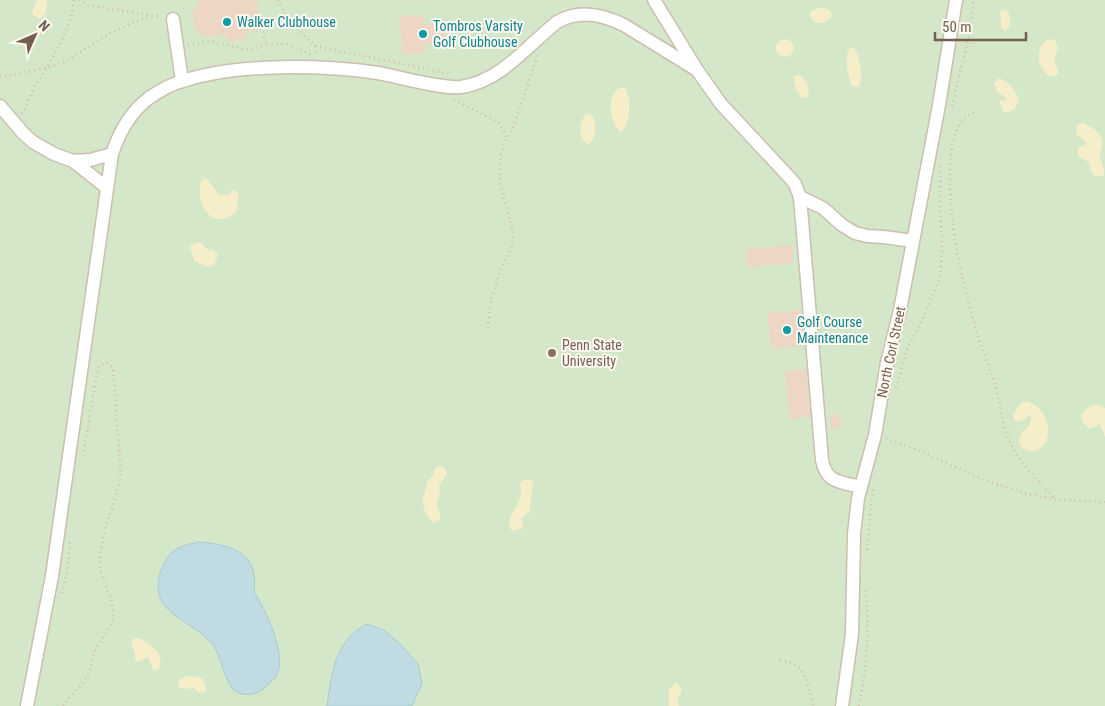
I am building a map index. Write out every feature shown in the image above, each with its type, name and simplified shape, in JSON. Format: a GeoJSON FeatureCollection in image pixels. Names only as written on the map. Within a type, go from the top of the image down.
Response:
{"type":"FeatureCollection","features":[{"type":"Feature","properties":{"kind":"street"},"geometry":{"type":"LineString","coordinates":[[654,0],[720,104],[795,184],[800,197],[822,460],[827,475],[833,479],[861,487]]}},
{"type":"Feature","properties":{"kind":"street","name":"North Corl Street"},"geometry":{"type":"LineString","coordinates":[[842,706],[852,634],[854,534],[861,487],[881,437],[888,363],[939,105],[956,0]]}},
{"type":"Feature","properties":{"kind":"street"},"geometry":{"type":"LineString","coordinates":[[27,706],[53,566],[112,154],[125,123],[148,99],[182,81],[214,73],[315,62],[460,87],[500,71],[549,29],[566,17],[576,14],[598,15],[624,25],[697,70]]}},
{"type":"Feature","properties":{"kind":"street"},"geometry":{"type":"LineString","coordinates":[[173,19],[182,81]]}},
{"type":"Feature","properties":{"kind":"street"},"geometry":{"type":"LineString","coordinates":[[0,106],[27,137],[43,148],[72,162],[106,187]]}},
{"type":"Feature","properties":{"kind":"street"},"geometry":{"type":"LineString","coordinates":[[72,162],[90,160],[112,154]]}},
{"type":"Feature","properties":{"kind":"street"},"geometry":{"type":"LineString","coordinates":[[800,197],[823,208],[842,225],[855,233],[913,241]]}},
{"type":"Feature","properties":{"kind":"path"},"geometry":{"type":"LineString","coordinates":[[27,137],[21,120],[22,114],[68,28],[74,0]]}},
{"type":"Feature","properties":{"kind":"path"},"geometry":{"type":"LineString","coordinates":[[79,0],[88,5],[173,19]]}},
{"type":"Feature","properties":{"kind":"path"},"geometry":{"type":"LineString","coordinates":[[278,0],[286,17],[315,46],[452,74]]}},
{"type":"Feature","properties":{"kind":"path"},"geometry":{"type":"LineString","coordinates":[[951,110],[966,50],[974,0]]}},
{"type":"Feature","properties":{"kind":"path"},"geometry":{"type":"LineString","coordinates":[[259,15],[261,14],[265,45]]}},
{"type":"Feature","properties":{"kind":"path"},"geometry":{"type":"LineString","coordinates":[[0,76],[47,68],[65,62],[110,33],[148,16]]}},
{"type":"Feature","properties":{"kind":"path"},"geometry":{"type":"LineString","coordinates":[[177,48],[210,41],[244,49],[286,44],[315,62]]}},
{"type":"Feature","properties":{"kind":"path"},"geometry":{"type":"LineString","coordinates":[[488,328],[491,301],[501,267],[509,254],[514,236],[499,180],[501,153],[512,130],[533,72],[538,55],[536,42]]}},
{"type":"Feature","properties":{"kind":"path"},"geometry":{"type":"LineString","coordinates":[[315,46],[315,62]]}},
{"type":"Feature","properties":{"kind":"path"},"geometry":{"type":"LineString","coordinates":[[452,98],[499,123],[504,131],[506,140]]}},
{"type":"Feature","properties":{"kind":"path"},"geometry":{"type":"LineString","coordinates":[[980,112],[972,112],[966,116],[953,138],[951,153],[952,196],[959,262],[978,333],[994,381],[1008,438],[1015,451],[1056,500]]}},
{"type":"Feature","properties":{"kind":"path"},"geometry":{"type":"LineString","coordinates":[[896,389],[908,347],[940,278],[942,250],[941,164]]}},
{"type":"Feature","properties":{"kind":"path"},"geometry":{"type":"LineString","coordinates":[[63,706],[88,674],[98,645],[108,630],[113,617],[111,600],[101,572],[100,563],[104,532],[121,474],[120,449],[116,427],[116,392],[112,368],[107,363],[100,365],[98,368],[82,461]]}},
{"type":"Feature","properties":{"kind":"path"},"geometry":{"type":"LineString","coordinates":[[881,437],[889,430]]}},
{"type":"Feature","properties":{"kind":"path"},"geometry":{"type":"LineString","coordinates":[[881,437],[922,452],[981,479],[1028,494],[1056,500],[1105,502]]}},
{"type":"Feature","properties":{"kind":"path"},"geometry":{"type":"LineString","coordinates":[[881,437],[885,447]]}},
{"type":"Feature","properties":{"kind":"path"},"geometry":{"type":"LineString","coordinates":[[867,557],[872,497],[876,482]]}},
{"type":"Feature","properties":{"kind":"path"},"geometry":{"type":"LineString","coordinates":[[46,607],[54,604],[63,590],[71,535]]}},
{"type":"Feature","properties":{"kind":"path"},"geometry":{"type":"LineString","coordinates":[[860,706],[868,642],[866,591]]}},
{"type":"Feature","properties":{"kind":"path"},"geometry":{"type":"LineString","coordinates":[[780,660],[793,663],[804,672],[814,706]]}},
{"type":"Feature","properties":{"kind":"green space","name":"Penn State University"},"geometry":{"type":"Polygon","coordinates":[[[0,0],[1105,0],[1105,706],[0,706],[0,0]]]}},
{"type":"Feature","properties":{"kind":"sand"},"geometry":{"type":"Polygon","coordinates":[[[37,0],[47,0],[46,13],[39,19],[32,12],[37,0]]]}},
{"type":"Feature","properties":{"kind":"sand"},"geometry":{"type":"Polygon","coordinates":[[[821,7],[830,10],[832,16],[826,22],[818,23],[812,20],[810,12],[821,7]]]}},
{"type":"Feature","properties":{"kind":"sand"},"geometry":{"type":"Polygon","coordinates":[[[1005,9],[1009,14],[1010,20],[1006,31],[1001,28],[999,12],[1005,9]]]}},
{"type":"Feature","properties":{"kind":"sand"},"geometry":{"type":"Polygon","coordinates":[[[781,39],[789,39],[794,44],[792,55],[781,57],[776,52],[776,44],[781,39]]]}},
{"type":"Feature","properties":{"kind":"sand"},"geometry":{"type":"Polygon","coordinates":[[[1050,39],[1055,40],[1058,47],[1054,60],[1059,73],[1054,77],[1043,71],[1039,59],[1041,47],[1050,39]]]}},
{"type":"Feature","properties":{"kind":"sand"},"geometry":{"type":"Polygon","coordinates":[[[850,48],[854,48],[859,62],[861,79],[858,87],[852,86],[848,72],[847,56],[850,48]]]}},
{"type":"Feature","properties":{"kind":"sand"},"geometry":{"type":"Polygon","coordinates":[[[800,75],[806,82],[809,91],[808,97],[802,98],[797,91],[793,77],[800,75]]]}},
{"type":"Feature","properties":{"kind":"sand"},"geometry":{"type":"Polygon","coordinates":[[[999,78],[1012,88],[1019,102],[1015,109],[1009,112],[1004,112],[999,103],[1000,101],[1008,100],[997,91],[994,83],[999,78]]]}},
{"type":"Feature","properties":{"kind":"sand"},"geometry":{"type":"Polygon","coordinates":[[[620,88],[625,88],[629,99],[629,117],[621,132],[614,123],[611,109],[613,96],[620,88]]]}},
{"type":"Feature","properties":{"kind":"sand"},"geometry":{"type":"Polygon","coordinates":[[[587,113],[593,116],[596,128],[595,135],[588,145],[580,134],[580,125],[587,113]]]}},
{"type":"Feature","properties":{"kind":"sand"},"geometry":{"type":"Polygon","coordinates":[[[1084,123],[1094,129],[1102,138],[1100,155],[1104,175],[1095,176],[1091,172],[1090,163],[1078,156],[1078,147],[1085,145],[1086,142],[1077,135],[1076,128],[1078,124],[1084,123]]]}},
{"type":"Feature","properties":{"kind":"sand"},"geometry":{"type":"Polygon","coordinates":[[[203,179],[207,179],[220,195],[228,195],[233,190],[237,192],[239,196],[236,212],[226,218],[217,219],[210,216],[201,202],[200,185],[203,179]]]}},
{"type":"Feature","properties":{"kind":"sand"},"geometry":{"type":"Polygon","coordinates":[[[200,242],[208,250],[215,251],[218,255],[214,265],[208,267],[194,261],[190,247],[194,243],[200,242]]]}},
{"type":"Feature","properties":{"kind":"sand"},"geometry":{"type":"Polygon","coordinates":[[[1027,401],[1039,408],[1048,425],[1045,444],[1035,451],[1023,448],[1019,441],[1021,434],[1029,426],[1031,417],[1029,414],[1024,420],[1017,422],[1014,420],[1013,415],[1020,404],[1027,401]]]}},
{"type":"Feature","properties":{"kind":"sand"},"geometry":{"type":"Polygon","coordinates":[[[1093,405],[1105,408],[1105,437],[1100,424],[1090,429],[1081,419],[1085,410],[1093,405]]]}},
{"type":"Feature","properties":{"kind":"sand"},"geometry":{"type":"Polygon","coordinates":[[[441,466],[446,469],[447,474],[439,486],[440,495],[437,506],[441,517],[433,523],[426,514],[422,502],[428,480],[433,476],[435,468],[441,466]]]}},
{"type":"Feature","properties":{"kind":"sand"},"geometry":{"type":"Polygon","coordinates":[[[523,480],[533,482],[530,509],[521,518],[522,528],[512,531],[509,523],[520,498],[520,484],[523,480]]]}},
{"type":"Feature","properties":{"kind":"sand"},"geometry":{"type":"Polygon","coordinates":[[[137,638],[147,642],[159,654],[161,664],[156,671],[153,670],[148,657],[138,662],[135,660],[135,651],[132,644],[133,639],[137,638]]]}},
{"type":"Feature","properties":{"kind":"sand"},"geometry":{"type":"Polygon","coordinates":[[[186,676],[202,678],[206,690],[203,693],[193,688],[183,689],[178,686],[178,681],[186,676]]]}},
{"type":"Feature","properties":{"kind":"sand"},"geometry":{"type":"Polygon","coordinates":[[[677,683],[682,690],[678,699],[679,706],[669,706],[669,689],[677,683]]]}},
{"type":"Feature","properties":{"kind":"water"},"geometry":{"type":"Polygon","coordinates":[[[200,542],[212,543],[232,549],[248,560],[252,568],[254,592],[269,620],[279,655],[276,676],[262,690],[256,693],[243,694],[233,689],[229,684],[213,645],[204,636],[173,614],[159,596],[158,583],[168,556],[176,549],[200,542]]]}},
{"type":"Feature","properties":{"kind":"water"},"geometry":{"type":"Polygon","coordinates":[[[366,624],[384,630],[418,664],[422,683],[412,706],[327,706],[336,659],[347,640],[366,624]]]}},
{"type":"Feature","properties":{"kind":"building","name":"Walker Clubhouse"},"geometry":{"type":"Polygon","coordinates":[[[197,0],[257,0],[261,30],[246,31],[247,39],[227,42],[226,34],[202,37],[201,30],[195,31],[192,9],[198,8],[197,0]]]}},
{"type":"Feature","properties":{"kind":"building","name":"Tombros Varsity Golf Clubhouse"},"geometry":{"type":"Polygon","coordinates":[[[423,15],[424,24],[445,23],[446,44],[424,45],[425,53],[402,54],[400,16],[423,15]]]}},
{"type":"Feature","properties":{"kind":"building"},"geometry":{"type":"Polygon","coordinates":[[[792,245],[793,263],[748,267],[746,249],[792,245]]]}},
{"type":"Feature","properties":{"kind":"building","name":"Golf Course Maintenance"},"geometry":{"type":"Polygon","coordinates":[[[801,310],[804,346],[771,349],[767,313],[801,310]]]}},
{"type":"Feature","properties":{"kind":"building"},"geometry":{"type":"Polygon","coordinates":[[[806,369],[810,417],[789,419],[785,371],[806,369]]]}},
{"type":"Feature","properties":{"kind":"building"},"geometry":{"type":"Polygon","coordinates":[[[840,414],[842,428],[831,429],[829,415],[840,414]]]}},
{"type":"Feature","properties":{"kind":"place","name":"Walker Clubhouse"},"geometry":{"type":"Point","coordinates":[227,22]}},
{"type":"Feature","properties":{"kind":"place","name":"Tombros Varsity Golf Clubhouse"},"geometry":{"type":"Point","coordinates":[423,34]}},
{"type":"Feature","properties":{"kind":"place","name":"Golf Course Maintenance"},"geometry":{"type":"Point","coordinates":[787,330]}},
{"type":"Feature","properties":{"kind":"place","name":"Penn State University"},"geometry":{"type":"Point","coordinates":[552,353]}}]}
